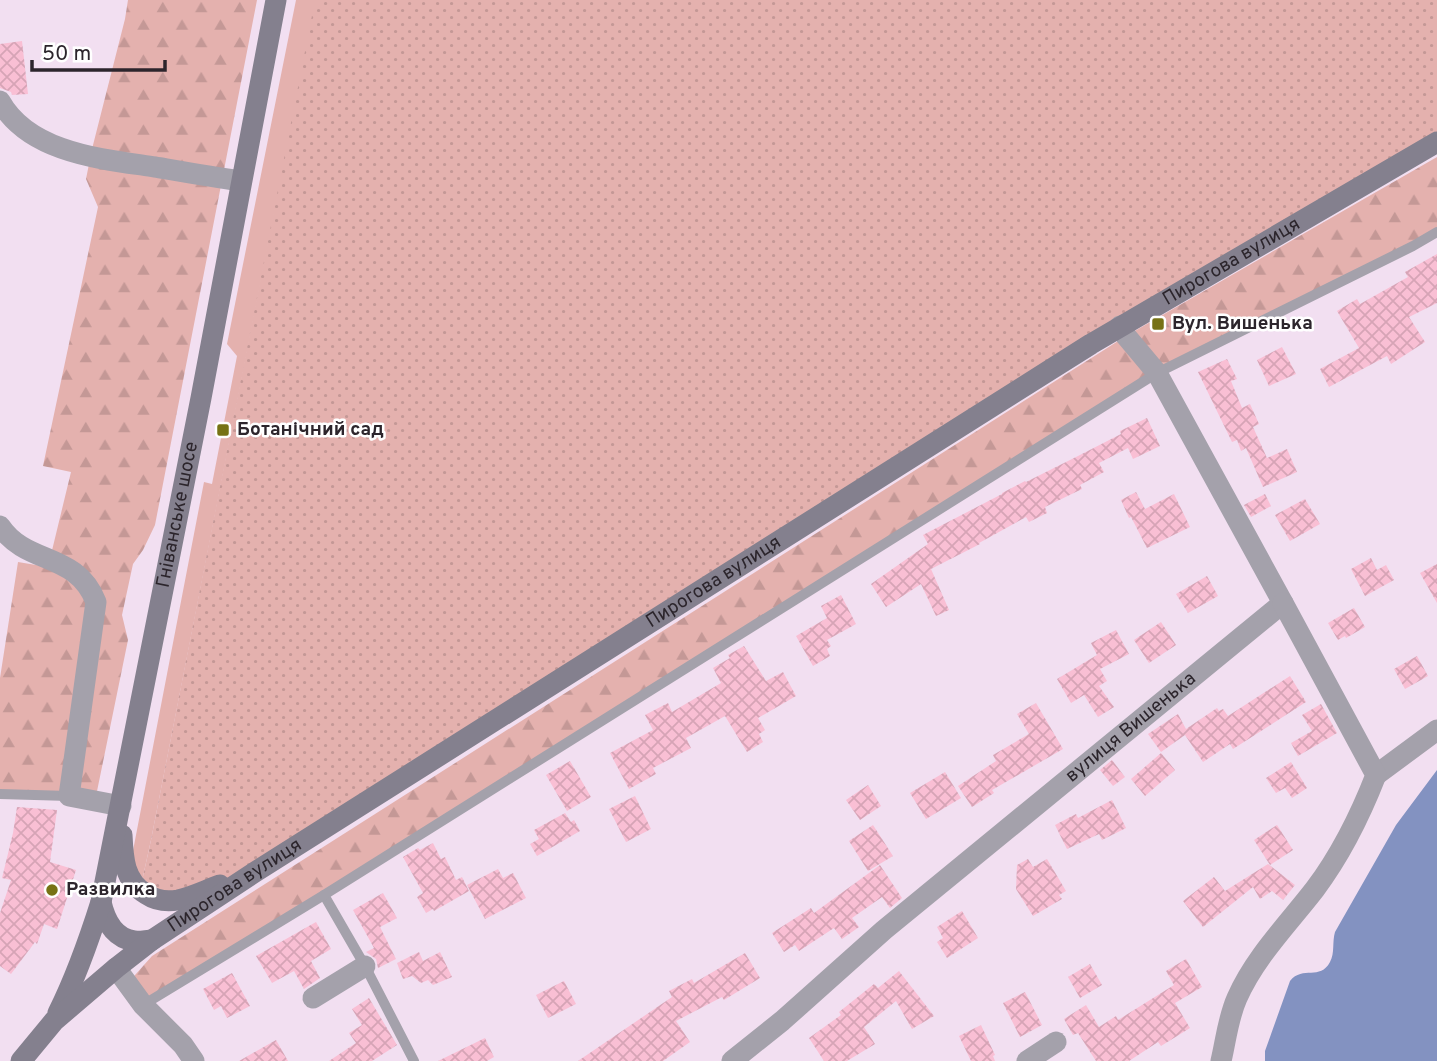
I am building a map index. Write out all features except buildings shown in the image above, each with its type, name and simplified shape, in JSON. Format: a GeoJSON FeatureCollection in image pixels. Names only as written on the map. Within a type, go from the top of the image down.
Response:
{"type":"FeatureCollection","features":[{"type":"Feature","properties":{"kind":"main road","name":"Гніванське шосе"},"geometry":{"type":"LineString","coordinates":[[54,1021],[73,984],[101,902],[201,398],[276,0]]}},
{"type":"Feature","properties":{"kind":"main road","name":"Пирогова вулиця"},"geometry":{"type":"LineString","coordinates":[[21,1061],[54,1021],[116,968],[152,940],[255,872],[1120,326],[1437,142]]}},
{"type":"Feature","properties":{"kind":"main road"},"geometry":{"type":"LineString","coordinates":[[121,806],[122,859],[131,881],[150,897],[164,901],[177,900],[255,872]]}},
{"type":"Feature","properties":{"kind":"main road"},"geometry":{"type":"LineString","coordinates":[[101,902],[111,927],[120,936],[134,941],[152,940]]}},
{"type":"Feature","properties":{"kind":"street"},"geometry":{"type":"LineString","coordinates":[[0,101],[18,123],[49,143],[99,158],[241,181]]}},
{"type":"Feature","properties":{"kind":"street"},"geometry":{"type":"LineString","coordinates":[[1120,326],[1157,373],[1376,775]]}},
{"type":"Feature","properties":{"kind":"street"},"geometry":{"type":"LineString","coordinates":[[0,526],[13,542],[72,570],[91,590],[96,602],[69,796],[121,806]]}},
{"type":"Feature","properties":{"kind":"street","name":"вулиця Вишенька"},"geometry":{"type":"LineString","coordinates":[[732,1061],[782,1021],[884,930],[1283,603]]}},
{"type":"Feature","properties":{"kind":"street"},"geometry":{"type":"LineString","coordinates":[[1221,1061],[1232,1013],[1244,984],[1342,848],[1361,813],[1376,775],[1437,730]]}},
{"type":"Feature","properties":{"kind":"street"},"geometry":{"type":"LineString","coordinates":[[313,998],[365,966]]}},
{"type":"Feature","properties":{"kind":"street"},"geometry":{"type":"LineString","coordinates":[[116,968],[143,1006],[183,1045],[194,1061]]}},
{"type":"Feature","properties":{"kind":"street"},"geometry":{"type":"LineString","coordinates":[[1027,1061],[1056,1042]]}},
{"type":"Feature","properties":{"kind":"lane"},"geometry":{"type":"LineString","coordinates":[[143,1006],[1157,373],[1437,232]]}},
{"type":"Feature","properties":{"kind":"lane"},"geometry":{"type":"LineString","coordinates":[[0,794],[69,796]]}},
{"type":"Feature","properties":{"kind":"lane"},"geometry":{"type":"LineString","coordinates":[[324,895],[365,966],[414,1061]]}},
{"type":"Feature","properties":{"kind":"green space"},"geometry":{"type":"Polygon","coordinates":[[[128,0],[257,0],[155,525],[133,564],[122,615],[128,640],[95,801],[0,794],[0,678],[18,562],[48,567],[71,472],[43,466],[98,207],[86,179],[128,0]]]}},
{"type":"Feature","properties":{"kind":"green space"},"geometry":{"type":"Polygon","coordinates":[[[296,0],[316,0],[140,890],[131,861],[204,482],[212,484],[237,356],[227,344],[296,0]]]}},
{"type":"Feature","properties":{"kind":"green space"},"geometry":{"type":"Polygon","coordinates":[[[315,0],[1437,0],[1437,142],[255,872],[194,895],[140,890],[315,0]]]}},
{"type":"Feature","properties":{"kind":"green space"},"geometry":{"type":"Polygon","coordinates":[[[1437,157],[1437,232],[1157,373],[143,1005],[127,984],[152,956],[1126,336],[1437,157]]]}},
{"type":"Feature","properties":{"kind":"water"},"geometry":{"type":"Polygon","coordinates":[[[1437,770],[1437,1061],[1265,1061],[1265,1051],[1290,981],[1300,974],[1326,968],[1332,955],[1335,932],[1396,825],[1437,770]]]}},
{"type":"Feature","properties":{"kind":"place","name":"Вул. Вишенька"},"geometry":{"type":"Point","coordinates":[1158,324]}},
{"type":"Feature","properties":{"kind":"place","name":"Ботанічний сад"},"geometry":{"type":"Point","coordinates":[223,430]}},
{"type":"Feature","properties":{"kind":"place","name":"Развилка"},"geometry":{"type":"Point","coordinates":[52,890]}}]}
